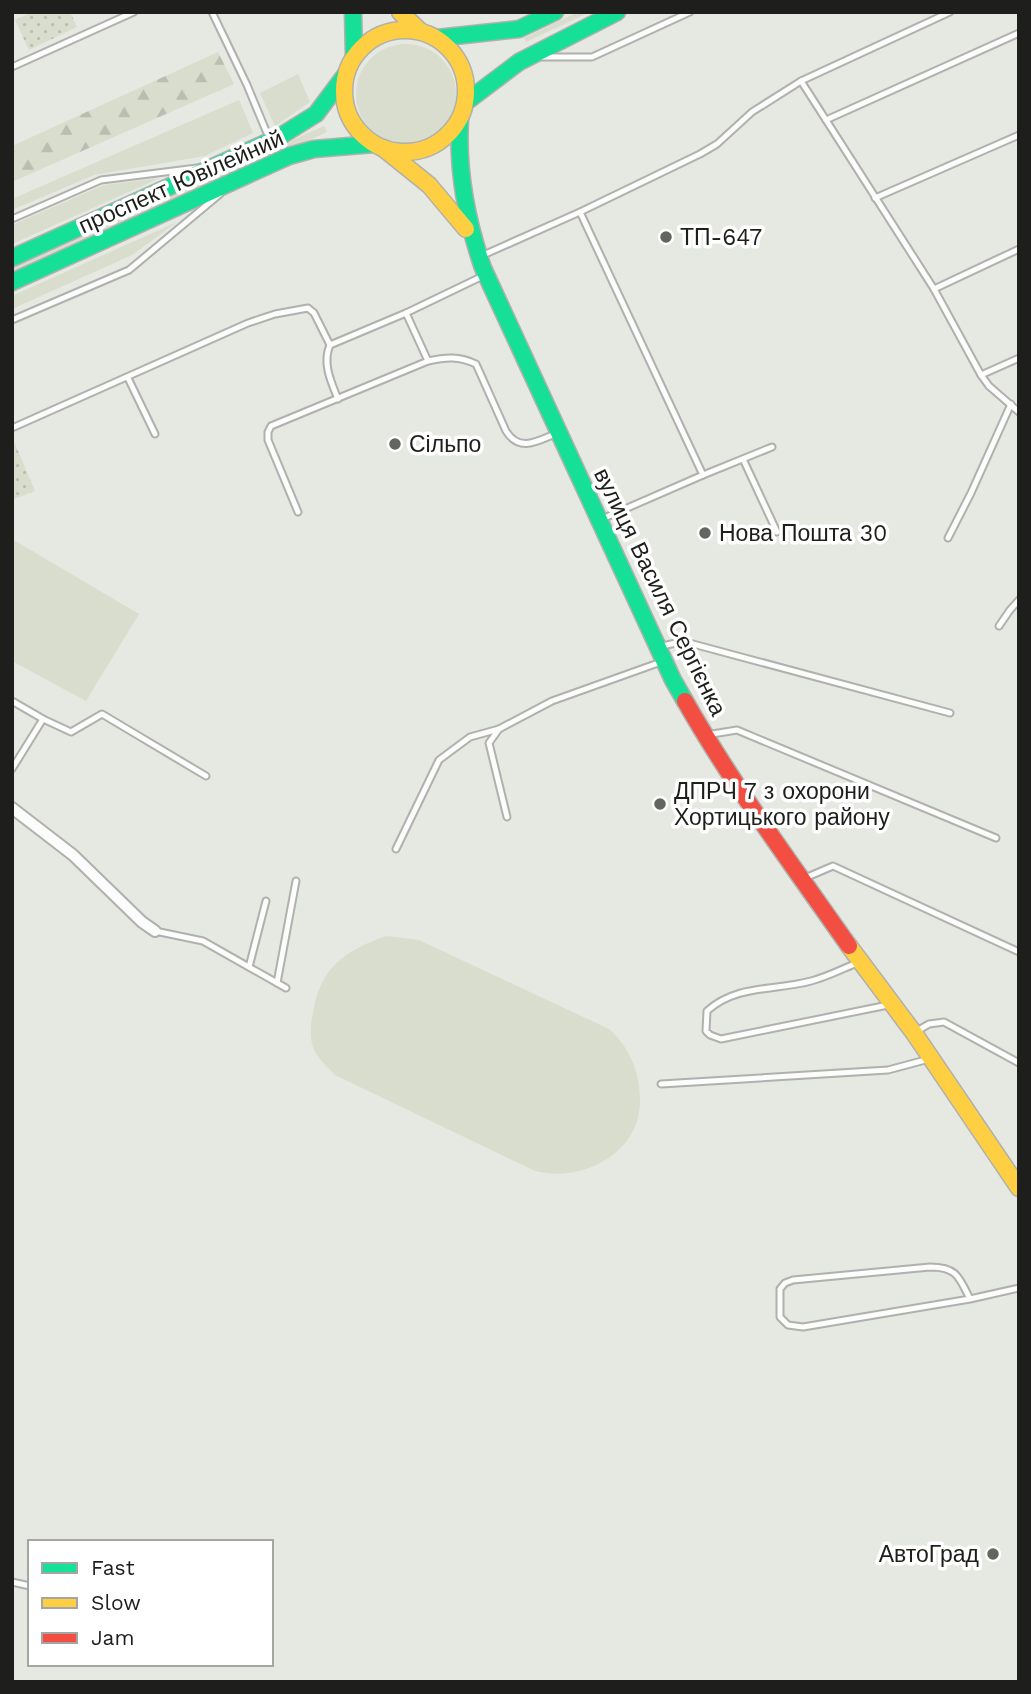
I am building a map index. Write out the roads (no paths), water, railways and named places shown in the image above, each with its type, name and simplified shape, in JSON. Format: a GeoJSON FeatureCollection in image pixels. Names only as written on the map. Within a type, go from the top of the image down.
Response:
{"type":"FeatureCollection","features":[{"type":"Feature","properties":{"kind":"main road"},"geometry":{"type":"LineString","coordinates":[[353,12],[354,57]]}},
{"type":"Feature","properties":{"kind":"main road"},"geometry":{"type":"LineString","coordinates":[[400,12],[420,31]]}},
{"type":"Feature","properties":{"kind":"main road"},"geometry":{"type":"LineString","coordinates":[[437,38],[519,29],[555,12]]}},
{"type":"Feature","properties":{"kind":"main road"},"geometry":{"type":"LineString","coordinates":[[466,102],[527,56],[617,12]]}},
{"type":"Feature","properties":{"kind":"main road"},"geometry":{"type":"LineString","coordinates":[[401,29],[420,31],[437,38],[452,50],[462,65],[467,83],[466,102],[460,120],[449,134],[435,145],[418,151],[400,152],[379,146],[358,131],[348,114],[343,94],[346,74],[354,57],[366,43],[383,33],[401,29]]}},
{"type":"Feature","properties":{"kind":"main road","name":"проспект Ювілейний"},"geometry":{"type":"LineString","coordinates":[[12,258],[270,141],[316,114],[346,74]]}},
{"type":"Feature","properties":{"kind":"main road","name":"вулиця Василя Сергієнка"},"geometry":{"type":"LineString","coordinates":[[460,120],[458,172],[461,199],[479,257],[661,654],[705,736],[860,962],[914,1033],[1019,1188]]}},
{"type":"Feature","properties":{"kind":"main road","name":"проспект Ювілейний"},"geometry":{"type":"LineString","coordinates":[[12,282],[289,156],[314,149],[379,146]]}},
{"type":"Feature","properties":{"kind":"main road","name":"вулиця Василя Сергієнка"},"geometry":{"type":"LineString","coordinates":[[379,146],[429,185],[470,233]]}},
{"type":"Feature","properties":{"kind":"street"},"geometry":{"type":"LineString","coordinates":[[12,808],[73,855],[142,922],[155,931]]}},
{"type":"Feature","properties":{"kind":"lane"},"geometry":{"type":"LineString","coordinates":[[12,67],[134,12]]}},
{"type":"Feature","properties":{"kind":"lane"},"geometry":{"type":"LineString","coordinates":[[212,12],[270,141]]}},
{"type":"Feature","properties":{"kind":"lane"},"geometry":{"type":"LineString","coordinates":[[527,56],[592,57],[690,12]]}},
{"type":"Feature","properties":{"kind":"lane"},"geometry":{"type":"LineString","coordinates":[[479,257],[700,154],[717,144],[752,112],[801,80],[950,12]]}},
{"type":"Feature","properties":{"kind":"lane"},"geometry":{"type":"LineString","coordinates":[[826,120],[1019,33]]}},
{"type":"Feature","properties":{"kind":"lane"},"geometry":{"type":"LineString","coordinates":[[801,80],[934,289],[981,375],[998,395],[1019,412]]}},
{"type":"Feature","properties":{"kind":"lane"},"geometry":{"type":"LineString","coordinates":[[876,198],[1019,135]]}},
{"type":"Feature","properties":{"kind":"lane"},"geometry":{"type":"LineString","coordinates":[[12,219],[101,180],[218,165]]}},
{"type":"Feature","properties":{"kind":"lane"},"geometry":{"type":"LineString","coordinates":[[12,320],[129,270],[237,180]]}},
{"type":"Feature","properties":{"kind":"lane"},"geometry":{"type":"LineString","coordinates":[[580,212],[703,475]]}},
{"type":"Feature","properties":{"kind":"lane"},"geometry":{"type":"LineString","coordinates":[[934,289],[1019,249]]}},
{"type":"Feature","properties":{"kind":"lane"},"geometry":{"type":"LineString","coordinates":[[330,345],[486,275]]}},
{"type":"Feature","properties":{"kind":"lane"},"geometry":{"type":"LineString","coordinates":[[12,428],[248,323],[303,308],[314,313],[330,345],[327,355],[329,377],[338,399]]}},
{"type":"Feature","properties":{"kind":"lane"},"geometry":{"type":"LineString","coordinates":[[406,313],[428,361]]}},
{"type":"Feature","properties":{"kind":"lane"},"geometry":{"type":"LineString","coordinates":[[298,512],[268,440],[268,432],[276,423],[428,361],[446,357],[458,358],[476,365],[506,431],[518,444],[540,440],[558,432]]}},
{"type":"Feature","properties":{"kind":"lane"},"geometry":{"type":"LineString","coordinates":[[981,375],[1019,358]]}},
{"type":"Feature","properties":{"kind":"lane"},"geometry":{"type":"LineString","coordinates":[[128,378],[155,434]]}},
{"type":"Feature","properties":{"kind":"lane"},"geometry":{"type":"LineString","coordinates":[[948,538],[1011,404]]}},
{"type":"Feature","properties":{"kind":"lane"},"geometry":{"type":"LineString","coordinates":[[598,520],[625,511],[772,447]]}},
{"type":"Feature","properties":{"kind":"lane"},"geometry":{"type":"LineString","coordinates":[[743,459],[777,532]]}},
{"type":"Feature","properties":{"kind":"lane"},"geometry":{"type":"LineString","coordinates":[[999,626],[1019,600]]}},
{"type":"Feature","properties":{"kind":"lane"},"geometry":{"type":"LineString","coordinates":[[396,849],[439,761],[470,737],[499,729],[552,701],[661,654],[680,642],[950,713]]}},
{"type":"Feature","properties":{"kind":"lane"},"geometry":{"type":"LineString","coordinates":[[12,701],[71,732],[102,714],[206,776]]}},
{"type":"Feature","properties":{"kind":"lane"},"geometry":{"type":"LineString","coordinates":[[12,769],[43,719]]}},
{"type":"Feature","properties":{"kind":"lane"},"geometry":{"type":"LineString","coordinates":[[499,729],[489,743],[507,817]]}},
{"type":"Feature","properties":{"kind":"lane"},"geometry":{"type":"LineString","coordinates":[[705,736],[737,730],[996,838]]}},
{"type":"Feature","properties":{"kind":"lane"},"geometry":{"type":"LineString","coordinates":[[804,879],[833,866],[1019,952]]}},
{"type":"Feature","properties":{"kind":"lane"},"geometry":{"type":"LineString","coordinates":[[277,983],[296,881]]}},
{"type":"Feature","properties":{"kind":"lane"},"geometry":{"type":"LineString","coordinates":[[249,967],[266,901]]}},
{"type":"Feature","properties":{"kind":"lane"},"geometry":{"type":"LineString","coordinates":[[155,931],[203,941],[286,988]]}},
{"type":"Feature","properties":{"kind":"lane"},"geometry":{"type":"LineString","coordinates":[[860,962],[811,981],[743,991],[717,1002],[707,1011],[706,1031],[721,1039],[891,1005]]}},
{"type":"Feature","properties":{"kind":"lane"},"geometry":{"type":"LineString","coordinates":[[914,1033],[929,1024],[944,1021],[1019,1063]]}},
{"type":"Feature","properties":{"kind":"lane"},"geometry":{"type":"LineString","coordinates":[[661,1084],[888,1070],[931,1059]]}},
{"type":"Feature","properties":{"kind":"lane"},"geometry":{"type":"LineString","coordinates":[[970,1299],[957,1273],[944,1267],[793,1280],[780,1289],[780,1317],[788,1325],[803,1327],[970,1299],[1019,1288]]}},
{"type":"Feature","properties":{"kind":"place","name":"ТП-647"},"geometry":{"type":"Point","coordinates":[666,237]}},
{"type":"Feature","properties":{"kind":"place","name":"Сільпо"},"geometry":{"type":"Point","coordinates":[395,444]}},
{"type":"Feature","properties":{"kind":"place","name":"Нова Пошта 30"},"geometry":{"type":"Point","coordinates":[705,533]}},
{"type":"Feature","properties":{"kind":"place","name":"ДПРЧ 7 з охорони Хортицького району"},"geometry":{"type":"Point","coordinates":[660,804]}},
{"type":"Feature","properties":{"kind":"place","name":"АвтоГрад"},"geometry":{"type":"Point","coordinates":[993,1554]}}]}
